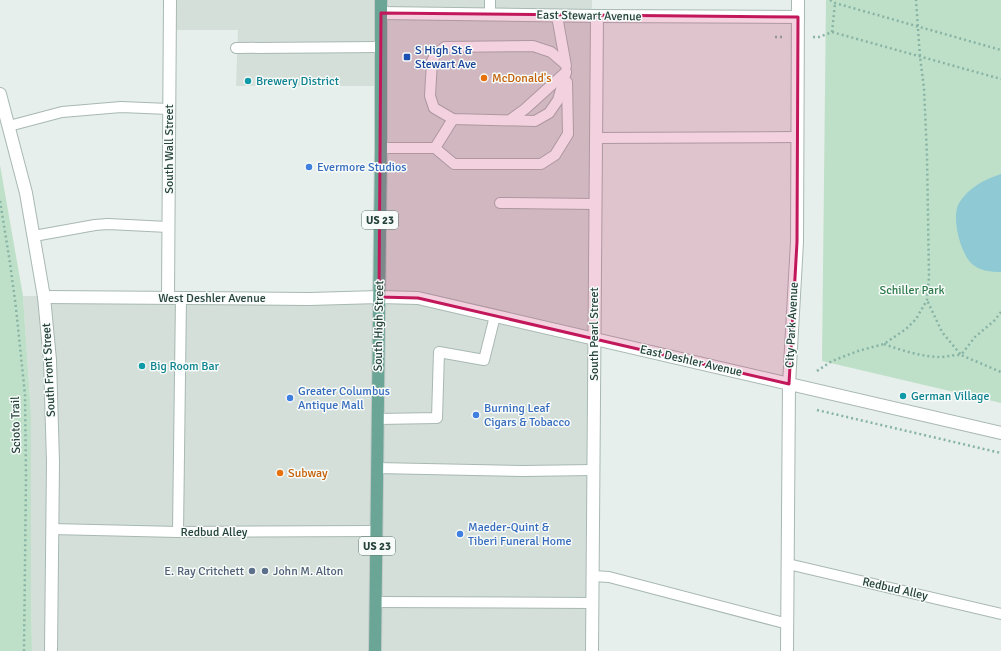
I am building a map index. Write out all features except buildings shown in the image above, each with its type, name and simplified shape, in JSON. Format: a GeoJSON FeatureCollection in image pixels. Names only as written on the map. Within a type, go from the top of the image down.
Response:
{"type":"FeatureCollection","features":[{"type":"Feature","properties":{"kind":"main road","name":"South High Street"},"geometry":{"type":"LineString","coordinates":[[375,651],[381,148],[381,0]]}},
{"type":"Feature","properties":{"kind":"street","name":"South Wall Street"},"geometry":{"type":"LineString","coordinates":[[168,297],[170,0]]}},
{"type":"Feature","properties":{"kind":"street","name":"City Park Avenue"},"geometry":{"type":"LineString","coordinates":[[787,651],[789,384],[797,242],[798,0]]}},
{"type":"Feature","properties":{"kind":"street","name":"East Stewart Avenue"},"geometry":{"type":"LineString","coordinates":[[381,13],[557,16],[798,17]]}},
{"type":"Feature","properties":{"kind":"street","name":"South Pearl Street"},"geometry":{"type":"LineString","coordinates":[[592,651],[597,16]]}},
{"type":"Feature","properties":{"kind":"street","name":"South Front Street"},"geometry":{"type":"LineString","coordinates":[[0,94],[26,193],[44,297],[50,360],[53,462],[51,651]]}},
{"type":"Feature","properties":{"kind":"street","name":"West Deshler Avenue"},"geometry":{"type":"LineString","coordinates":[[44,297],[323,299],[379,297]]}},
{"type":"Feature","properties":{"kind":"street","name":"East Deshler Avenue"},"geometry":{"type":"LineString","coordinates":[[379,297],[418,298],[1001,433]]}},
{"type":"Feature","properties":{"kind":"lane"},"geometry":{"type":"LineString","coordinates":[[490,0],[490,14]]}},
{"type":"Feature","properties":{"kind":"lane"},"geometry":{"type":"LineString","coordinates":[[381,148],[435,148],[454,164],[541,164],[556,155],[568,134],[566,68],[557,16]]}},
{"type":"Feature","properties":{"kind":"lane"},"geometry":{"type":"LineString","coordinates":[[533,46],[551,52],[566,68],[558,100],[549,113],[535,121],[453,119],[434,108],[430,96],[432,62],[436,54],[445,47],[533,46]]}},
{"type":"Feature","properties":{"kind":"lane"},"geometry":{"type":"LineString","coordinates":[[236,48],[381,47]]}},
{"type":"Feature","properties":{"kind":"lane"},"geometry":{"type":"LineString","coordinates":[[510,120],[525,109],[566,68]]}},
{"type":"Feature","properties":{"kind":"lane"},"geometry":{"type":"LineString","coordinates":[[9,126],[62,112],[120,107],[169,109]]}},
{"type":"Feature","properties":{"kind":"lane"},"geometry":{"type":"LineString","coordinates":[[435,148],[453,119]]}},
{"type":"Feature","properties":{"kind":"lane"},"geometry":{"type":"LineString","coordinates":[[595,138],[797,137]]}},
{"type":"Feature","properties":{"kind":"lane"},"geometry":{"type":"LineString","coordinates":[[500,203],[595,204]]}},
{"type":"Feature","properties":{"kind":"lane"},"geometry":{"type":"LineString","coordinates":[[34,236],[108,224],[168,227]]}},
{"type":"Feature","properties":{"kind":"lane"},"geometry":{"type":"LineString","coordinates":[[178,532],[181,297]]}},
{"type":"Feature","properties":{"kind":"lane"},"geometry":{"type":"LineString","coordinates":[[378,419],[437,418],[439,352],[484,360],[495,316]]}},
{"type":"Feature","properties":{"kind":"lane"},"geometry":{"type":"LineString","coordinates":[[377,468],[523,471],[593,470]]}},
{"type":"Feature","properties":{"kind":"lane","name":"Redbud Alley"},"geometry":{"type":"LineString","coordinates":[[52,528],[178,532],[377,531]]}},
{"type":"Feature","properties":{"kind":"lane","name":"Redbud Alley"},"geometry":{"type":"LineString","coordinates":[[788,564],[1001,614]]}},
{"type":"Feature","properties":{"kind":"lane"},"geometry":{"type":"LineString","coordinates":[[592,576],[609,577],[788,624]]}},
{"type":"Feature","properties":{"kind":"lane"},"geometry":{"type":"LineString","coordinates":[[376,602],[592,603]]}},
{"type":"Feature","properties":{"kind":"path"},"geometry":{"type":"LineString","coordinates":[[830,0],[835,3],[918,25],[1001,50]]}},
{"type":"Feature","properties":{"kind":"path"},"geometry":{"type":"LineString","coordinates":[[817,371],[832,361],[858,351],[884,344],[906,330],[916,319],[927,300],[929,277],[927,156],[924,88],[916,0]]}},
{"type":"Feature","properties":{"kind":"path"},"geometry":{"type":"LineString","coordinates":[[832,32],[835,3]]}},
{"type":"Feature","properties":{"kind":"path"},"geometry":{"type":"LineString","coordinates":[[775,37],[819,37],[832,32],[1001,79]]}},
{"type":"Feature","properties":{"kind":"path","name":"Scioto Trail"},"geometry":{"type":"LineString","coordinates":[[0,201],[16,308],[24,395],[26,477],[24,651]]}},
{"type":"Feature","properties":{"kind":"path"},"geometry":{"type":"LineString","coordinates":[[927,300],[942,332],[961,355],[1001,372]]}},
{"type":"Feature","properties":{"kind":"path"},"geometry":{"type":"LineString","coordinates":[[884,344],[902,351],[921,355],[941,357],[961,355],[975,337],[995,320],[1001,312]]}},
{"type":"Feature","properties":{"kind":"path"},"geometry":{"type":"LineString","coordinates":[[816,410],[1001,453]]}},
{"type":"Feature","properties":{"kind":"highlighted area"},"geometry":{"type":"Polygon","coordinates":[[[381,13],[798,17],[797,242],[789,384],[418,298],[379,297],[381,13]]]}},
{"type":"Feature","properties":{"kind":"shaded area"},"geometry":{"type":"Polygon","coordinates":[[[170,0],[592,0],[586,651],[32,651],[31,413],[23,296],[376,295],[380,86],[236,86],[238,30],[169,30],[170,0]]]}},
{"type":"Feature","properties":{"kind":"green space","name":"Schiller Park"},"geometry":{"type":"Polygon","coordinates":[[[826,0],[1001,0],[1001,403],[822,361],[826,0]]]}},
{"type":"Feature","properties":{"kind":"green space"},"geometry":{"type":"Polygon","coordinates":[[[0,165],[23,296],[31,413],[32,651],[0,651],[0,165]]]}},
{"type":"Feature","properties":{"kind":"water"},"geometry":{"type":"Polygon","coordinates":[[[1001,174],[1001,272],[993,272],[978,268],[968,259],[958,235],[956,217],[959,203],[972,188],[1001,174]]]}},
{"type":"Feature","properties":{"kind":"place","name":"S High St & Stewart Ave"},"geometry":{"type":"Point","coordinates":[407,57]}},
{"type":"Feature","properties":{"kind":"place","name":"McDonald's"},"geometry":{"type":"Point","coordinates":[484,78]}},
{"type":"Feature","properties":{"kind":"place","name":"Brewery District"},"geometry":{"type":"Point","coordinates":[248,81]}},
{"type":"Feature","properties":{"kind":"place","name":"Evermore Studios"},"geometry":{"type":"Point","coordinates":[309,167]}},
{"type":"Feature","properties":{"kind":"place","name":"Big Room Bar"},"geometry":{"type":"Point","coordinates":[142,366]}},
{"type":"Feature","properties":{"kind":"place","name":"German Village"},"geometry":{"type":"Point","coordinates":[903,396]}},
{"type":"Feature","properties":{"kind":"place","name":"Greater Columbus Antique Mall"},"geometry":{"type":"Point","coordinates":[290,398]}},
{"type":"Feature","properties":{"kind":"place","name":"Burning Leaf Cigars & Tobacco"},"geometry":{"type":"Point","coordinates":[476,415]}},
{"type":"Feature","properties":{"kind":"place","name":"Subway"},"geometry":{"type":"Point","coordinates":[280,473]}},
{"type":"Feature","properties":{"kind":"place","name":"Maeder-Quint & Tiberi Funeral Home"},"geometry":{"type":"Point","coordinates":[460,534]}},
{"type":"Feature","properties":{"kind":"place","name":"E. Ray Critchett"},"geometry":{"type":"Point","coordinates":[252,571]}},
{"type":"Feature","properties":{"kind":"place","name":"John M. Alton"},"geometry":{"type":"Point","coordinates":[265,571]}}]}
